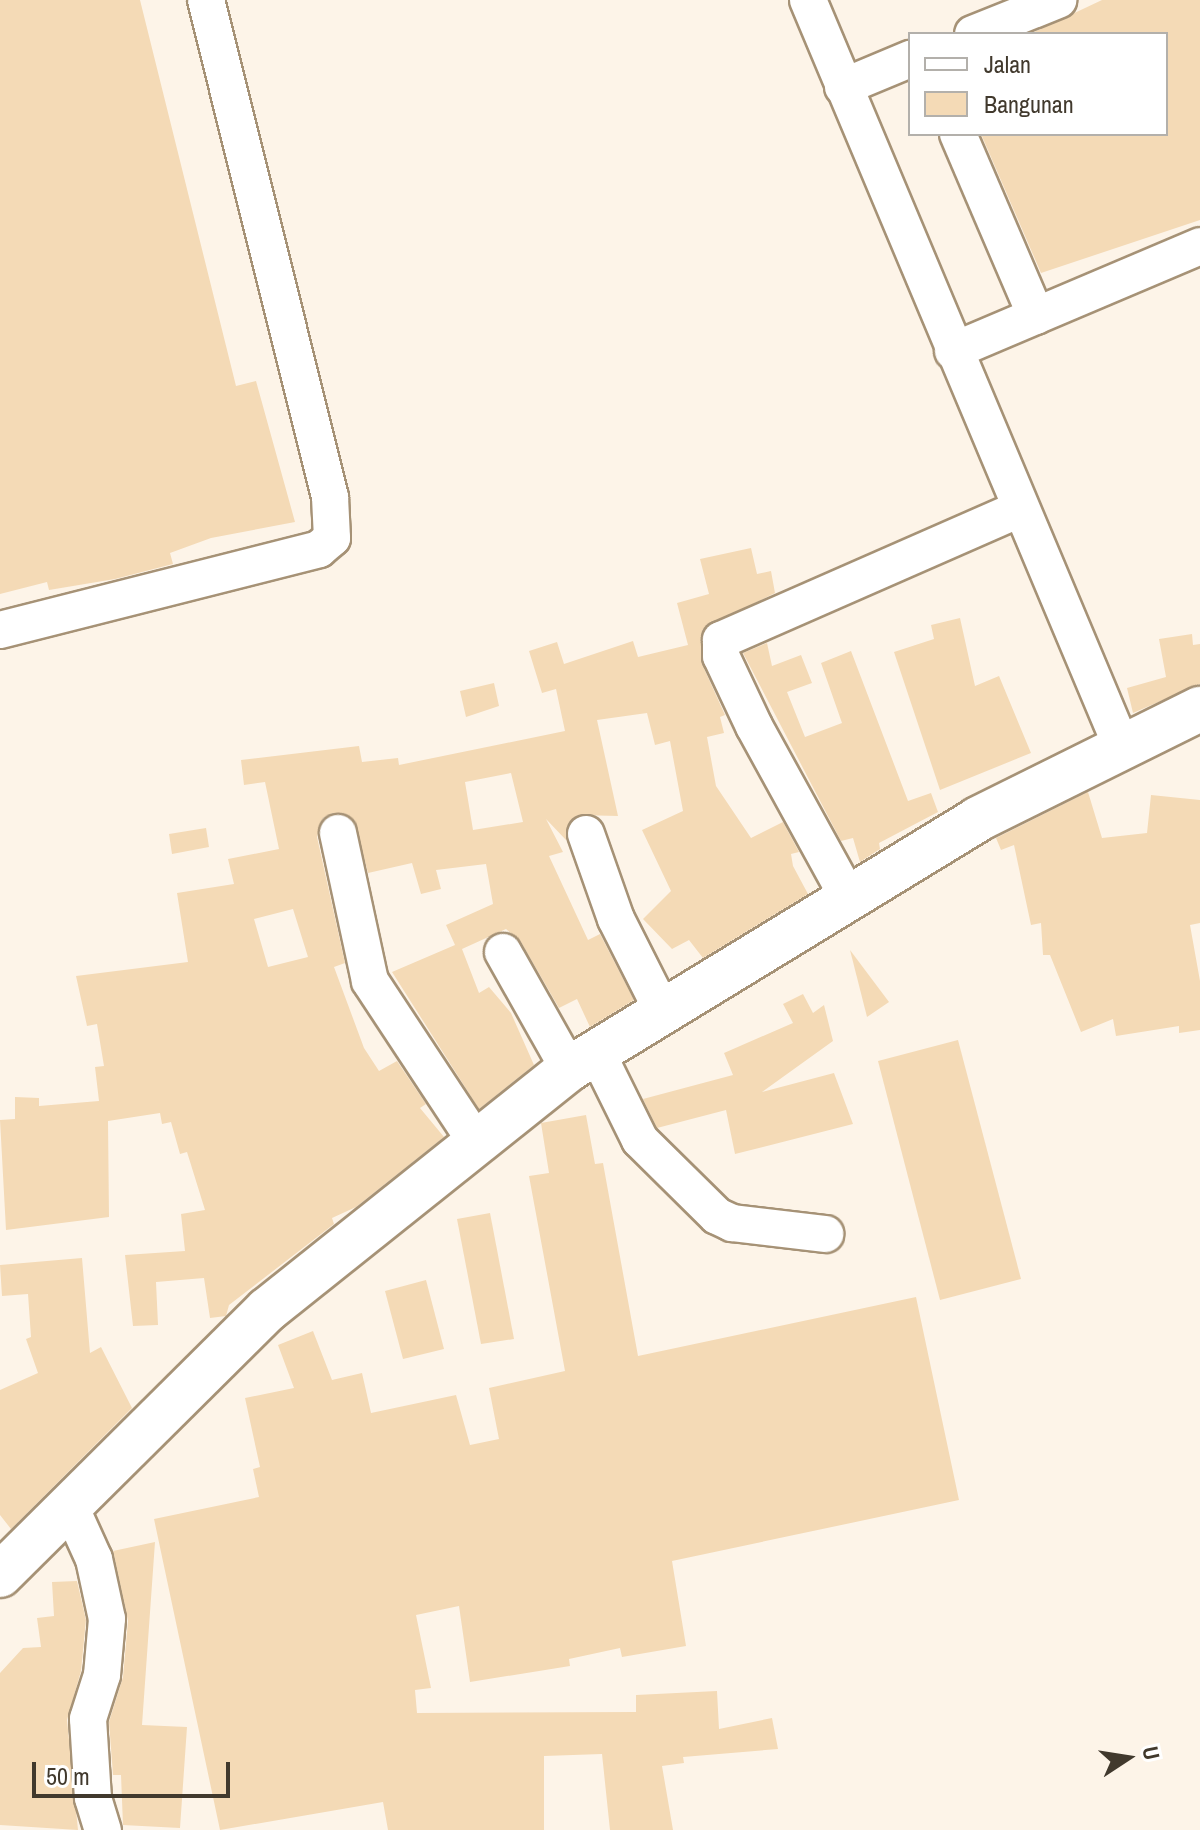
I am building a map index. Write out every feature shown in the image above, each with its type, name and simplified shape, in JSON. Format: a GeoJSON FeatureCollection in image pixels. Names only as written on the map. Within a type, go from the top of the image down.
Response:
{"type":"FeatureCollection","features":[{"type":"Feature","properties":{"kind":"main road"},"geometry":{"type":"LineString","coordinates":[[0,1575],[267,1310],[475,1140],[582,1060],[661,1008],[978,819],[1130,740],[1200,709]]}},
{"type":"Feature","properties":{"kind":"street"},"geometry":{"type":"LineString","coordinates":[[0,630],[319,549],[332,538],[330,497],[206,0]]}},
{"type":"Feature","properties":{"kind":"street"},"geometry":{"type":"LineString","coordinates":[[808,0],[850,84],[960,348],[1130,740]]}},
{"type":"Feature","properties":{"kind":"street"},"geometry":{"type":"LineString","coordinates":[[823,0],[850,84]]}},
{"type":"Feature","properties":{"kind":"street"},"geometry":{"type":"LineString","coordinates":[[978,32],[1058,0]]}},
{"type":"Feature","properties":{"kind":"street"},"geometry":{"type":"LineString","coordinates":[[850,84],[908,60]]}},
{"type":"Feature","properties":{"kind":"street"},"geometry":{"type":"LineString","coordinates":[[959,136],[1036,316]]}},
{"type":"Feature","properties":{"kind":"street"},"geometry":{"type":"LineString","coordinates":[[960,348],[1200,246]]}},
{"type":"Feature","properties":{"kind":"street"},"geometry":{"type":"LineString","coordinates":[[960,348],[1019,509],[1130,740]]}},
{"type":"Feature","properties":{"kind":"street"},"geometry":{"type":"LineString","coordinates":[[848,897],[754,726],[721,656],[721,640],[1019,509]]}},
{"type":"Feature","properties":{"kind":"street"},"geometry":{"type":"LineString","coordinates":[[338,833],[370,981],[475,1140]]}},
{"type":"Feature","properties":{"kind":"street"},"geometry":{"type":"LineString","coordinates":[[586,834],[616,919],[661,1008]]}},
{"type":"Feature","properties":{"kind":"street"},"geometry":{"type":"LineString","coordinates":[[503,952],[640,1140],[717,1216],[732,1223],[825,1234]]}},
{"type":"Feature","properties":{"kind":"street"},"geometry":{"type":"LineString","coordinates":[[69,1504],[94,1559],[107,1619],[102,1675],[88,1719],[93,1798],[103,1830]]}},
{"type":"Feature","properties":{"kind":"building"},"geometry":{"type":"Polygon","coordinates":[[[0,0],[140,0],[236,386],[256,381],[295,522],[211,538],[170,553],[173,564],[115,579],[49,590],[47,582],[0,594],[0,0]]]}},
{"type":"Feature","properties":{"kind":"building"},"geometry":{"type":"Polygon","coordinates":[[[1102,0],[1200,0],[1200,220],[1041,273],[982,136],[1168,136],[1168,32],[1034,32],[1102,0]]]}},
{"type":"Feature","properties":{"kind":"building"},"geometry":{"type":"Polygon","coordinates":[[[751,548],[757,574],[771,571],[775,593],[703,629],[702,664],[725,715],[720,717],[724,733],[707,737],[716,786],[751,838],[783,822],[799,852],[791,854],[793,866],[808,894],[703,958],[689,940],[672,949],[643,919],[671,891],[642,830],[683,811],[670,741],[655,745],[647,713],[597,720],[618,816],[578,815],[570,821],[566,840],[546,819],[563,852],[549,856],[588,940],[600,934],[634,1000],[590,1027],[577,999],[559,1008],[521,942],[506,929],[462,949],[479,993],[489,987],[511,1013],[534,1065],[479,1109],[392,972],[455,945],[446,925],[493,904],[486,864],[436,870],[441,889],[421,894],[412,863],[368,873],[354,820],[333,813],[323,818],[317,837],[345,963],[334,967],[364,1048],[379,1071],[397,1061],[426,1104],[420,1108],[444,1137],[356,1207],[332,1218],[334,1224],[229,1305],[226,1316],[210,1318],[204,1278],[156,1282],[158,1325],[133,1326],[125,1255],[185,1251],[181,1214],[205,1210],[187,1152],[180,1154],[171,1122],[162,1124],[160,1113],[108,1121],[109,1217],[6,1230],[0,1120],[15,1119],[15,1097],[39,1098],[39,1106],[99,1101],[95,1067],[104,1066],[97,1024],[87,1026],[76,976],[188,962],[177,893],[234,884],[228,859],[279,849],[265,782],[244,785],[241,760],[359,746],[362,762],[398,758],[399,765],[565,731],[556,689],[542,693],[529,651],[557,642],[564,664],[633,641],[638,657],[688,645],[677,603],[709,594],[700,559],[751,548]],[[511,773],[465,782],[473,830],[523,822],[511,773]],[[293,909],[254,919],[268,967],[308,957],[293,909]]]}},
{"type":"Feature","properties":{"kind":"building"},"geometry":{"type":"Polygon","coordinates":[[[960,618],[975,686],[999,676],[1031,753],[940,790],[894,652],[934,639],[931,625],[960,618]]]}},
{"type":"Feature","properties":{"kind":"building"},"geometry":{"type":"Polygon","coordinates":[[[1192,634],[1193,645],[1200,644],[1200,684],[1133,713],[1127,688],[1166,677],[1159,639],[1192,634]]]}},
{"type":"Feature","properties":{"kind":"building"},"geometry":{"type":"Polygon","coordinates":[[[767,643],[772,666],[801,655],[812,683],[787,692],[805,737],[842,723],[821,663],[851,651],[908,801],[931,793],[938,812],[879,843],[880,849],[860,862],[853,838],[841,841],[743,653],[767,643]]]}},
{"type":"Feature","properties":{"kind":"building"},"geometry":{"type":"Polygon","coordinates":[[[494,683],[499,706],[466,717],[460,691],[494,683]]]}},
{"type":"Feature","properties":{"kind":"building"},"geometry":{"type":"Polygon","coordinates":[[[1088,792],[1102,838],[1147,833],[1151,795],[1200,800],[1200,923],[1190,925],[1200,981],[1200,1030],[1179,1033],[1179,1026],[1116,1036],[1113,1019],[1081,1032],[1050,955],[1043,955],[1041,923],[1031,925],[1014,845],[1001,850],[996,838],[1088,792]]]}},
{"type":"Feature","properties":{"kind":"building"},"geometry":{"type":"Polygon","coordinates":[[[206,828],[209,847],[172,854],[169,834],[206,828]]]}},
{"type":"Feature","properties":{"kind":"building"},"geometry":{"type":"Polygon","coordinates":[[[850,950],[889,1002],[867,1017],[850,950]]]}},
{"type":"Feature","properties":{"kind":"building"},"geometry":{"type":"Polygon","coordinates":[[[803,994],[813,1013],[824,1005],[833,1041],[762,1092],[834,1073],[853,1124],[735,1154],[726,1110],[657,1128],[643,1099],[733,1075],[724,1053],[793,1023],[783,1004],[803,994]]]}},
{"type":"Feature","properties":{"kind":"building"},"geometry":{"type":"Polygon","coordinates":[[[958,1040],[1021,1279],[940,1300],[878,1061],[958,1040]]]}},
{"type":"Feature","properties":{"kind":"building"},"geometry":{"type":"Polygon","coordinates":[[[586,1115],[595,1164],[603,1163],[638,1356],[916,1297],[959,1500],[672,1561],[686,1646],[622,1657],[620,1648],[569,1659],[570,1666],[470,1682],[459,1606],[416,1615],[431,1688],[415,1690],[417,1713],[636,1712],[636,1695],[717,1691],[719,1729],[772,1718],[778,1749],[683,1757],[684,1763],[662,1766],[673,1830],[610,1830],[602,1754],[544,1756],[544,1830],[388,1830],[383,1802],[220,1830],[154,1519],[259,1497],[253,1469],[260,1467],[245,1398],[294,1388],[278,1345],[313,1331],[332,1380],[362,1373],[371,1413],[456,1395],[470,1445],[499,1439],[489,1388],[565,1371],[529,1176],[549,1173],[541,1123],[586,1115]]]}},
{"type":"Feature","properties":{"kind":"building"},"geometry":{"type":"Polygon","coordinates":[[[490,1213],[514,1339],[481,1344],[457,1219],[490,1213]]]}},
{"type":"Feature","properties":{"kind":"building"},"geometry":{"type":"Polygon","coordinates":[[[82,1258],[90,1353],[101,1347],[132,1408],[11,1529],[0,1515],[0,1390],[38,1373],[26,1339],[31,1337],[28,1294],[2,1296],[0,1265],[82,1258]]]}},
{"type":"Feature","properties":{"kind":"building"},"geometry":{"type":"Polygon","coordinates":[[[426,1280],[444,1349],[403,1359],[385,1291],[426,1280]]]}},
{"type":"Feature","properties":{"kind":"building"},"geometry":{"type":"Polygon","coordinates":[[[155,1542],[142,1725],[187,1727],[180,1828],[123,1825],[121,1775],[113,1775],[109,1722],[123,1677],[128,1621],[113,1551],[155,1542]]]}},
{"type":"Feature","properties":{"kind":"building"},"geometry":{"type":"Polygon","coordinates":[[[77,1581],[86,1620],[81,1671],[67,1720],[78,1830],[0,1825],[0,1673],[23,1648],[41,1647],[37,1618],[54,1616],[52,1582],[77,1581]]]}}]}
